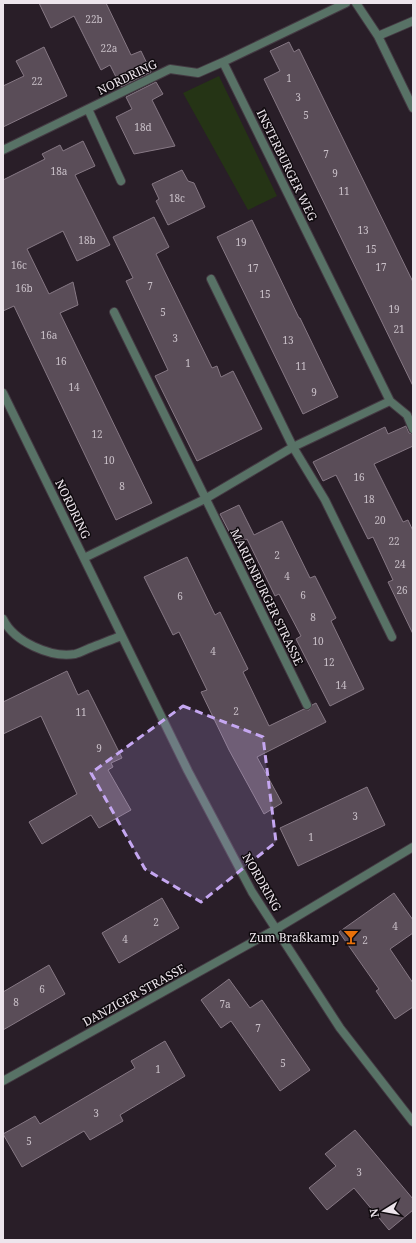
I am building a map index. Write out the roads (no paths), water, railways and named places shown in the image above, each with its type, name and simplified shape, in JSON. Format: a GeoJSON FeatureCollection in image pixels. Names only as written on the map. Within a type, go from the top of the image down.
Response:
{"type":"FeatureCollection","features":[{"type":"Feature","properties":{"kind":"street"},"geometry":{"type":"LineString","coordinates":[[223,62],[346,3]]}},
{"type":"Feature","properties":{"kind":"street"},"geometry":{"type":"LineString","coordinates":[[356,3],[378,36],[413,108]]}},
{"type":"Feature","properties":{"kind":"street"},"geometry":{"type":"LineString","coordinates":[[378,36],[413,21]]}},
{"type":"Feature","properties":{"kind":"street","name":"NORDRING"},"geometry":{"type":"LineString","coordinates":[[3,150],[170,69],[198,73],[223,62]]}},
{"type":"Feature","properties":{"kind":"street","name":"INSTERBURGER WEG"},"geometry":{"type":"LineString","coordinates":[[223,62],[390,401]]}},
{"type":"Feature","properties":{"kind":"street","name":"NORDRING"},"geometry":{"type":"LineString","coordinates":[[88,109],[121,181]]}},
{"type":"Feature","properties":{"kind":"street"},"geometry":{"type":"LineString","coordinates":[[211,279],[293,447],[325,500],[392,637]]}},
{"type":"Feature","properties":{"kind":"street","name":"MARIENBURGER STRASSE"},"geometry":{"type":"LineString","coordinates":[[114,312],[307,705]]}},
{"type":"Feature","properties":{"kind":"street","name":"NORDRING"},"geometry":{"type":"LineString","coordinates":[[3,394],[121,636],[203,799],[252,892],[340,1028],[413,1122]]}},
{"type":"Feature","properties":{"kind":"street"},"geometry":{"type":"LineString","coordinates":[[84,558],[205,499],[293,447],[390,401],[407,416],[413,429]]}},
{"type":"Feature","properties":{"kind":"street"},"geometry":{"type":"LineString","coordinates":[[3,620],[16,635],[30,645],[58,654],[76,654],[121,636]]}},
{"type":"Feature","properties":{"kind":"street","name":"DANZIGER STRASSE"},"geometry":{"type":"LineString","coordinates":[[3,1081],[276,929],[413,847]]}},
{"type":"Feature","properties":{"kind":"place","name":"Zum Braßkamp"},"geometry":{"type":"Point","coordinates":[351,937]}}]}
